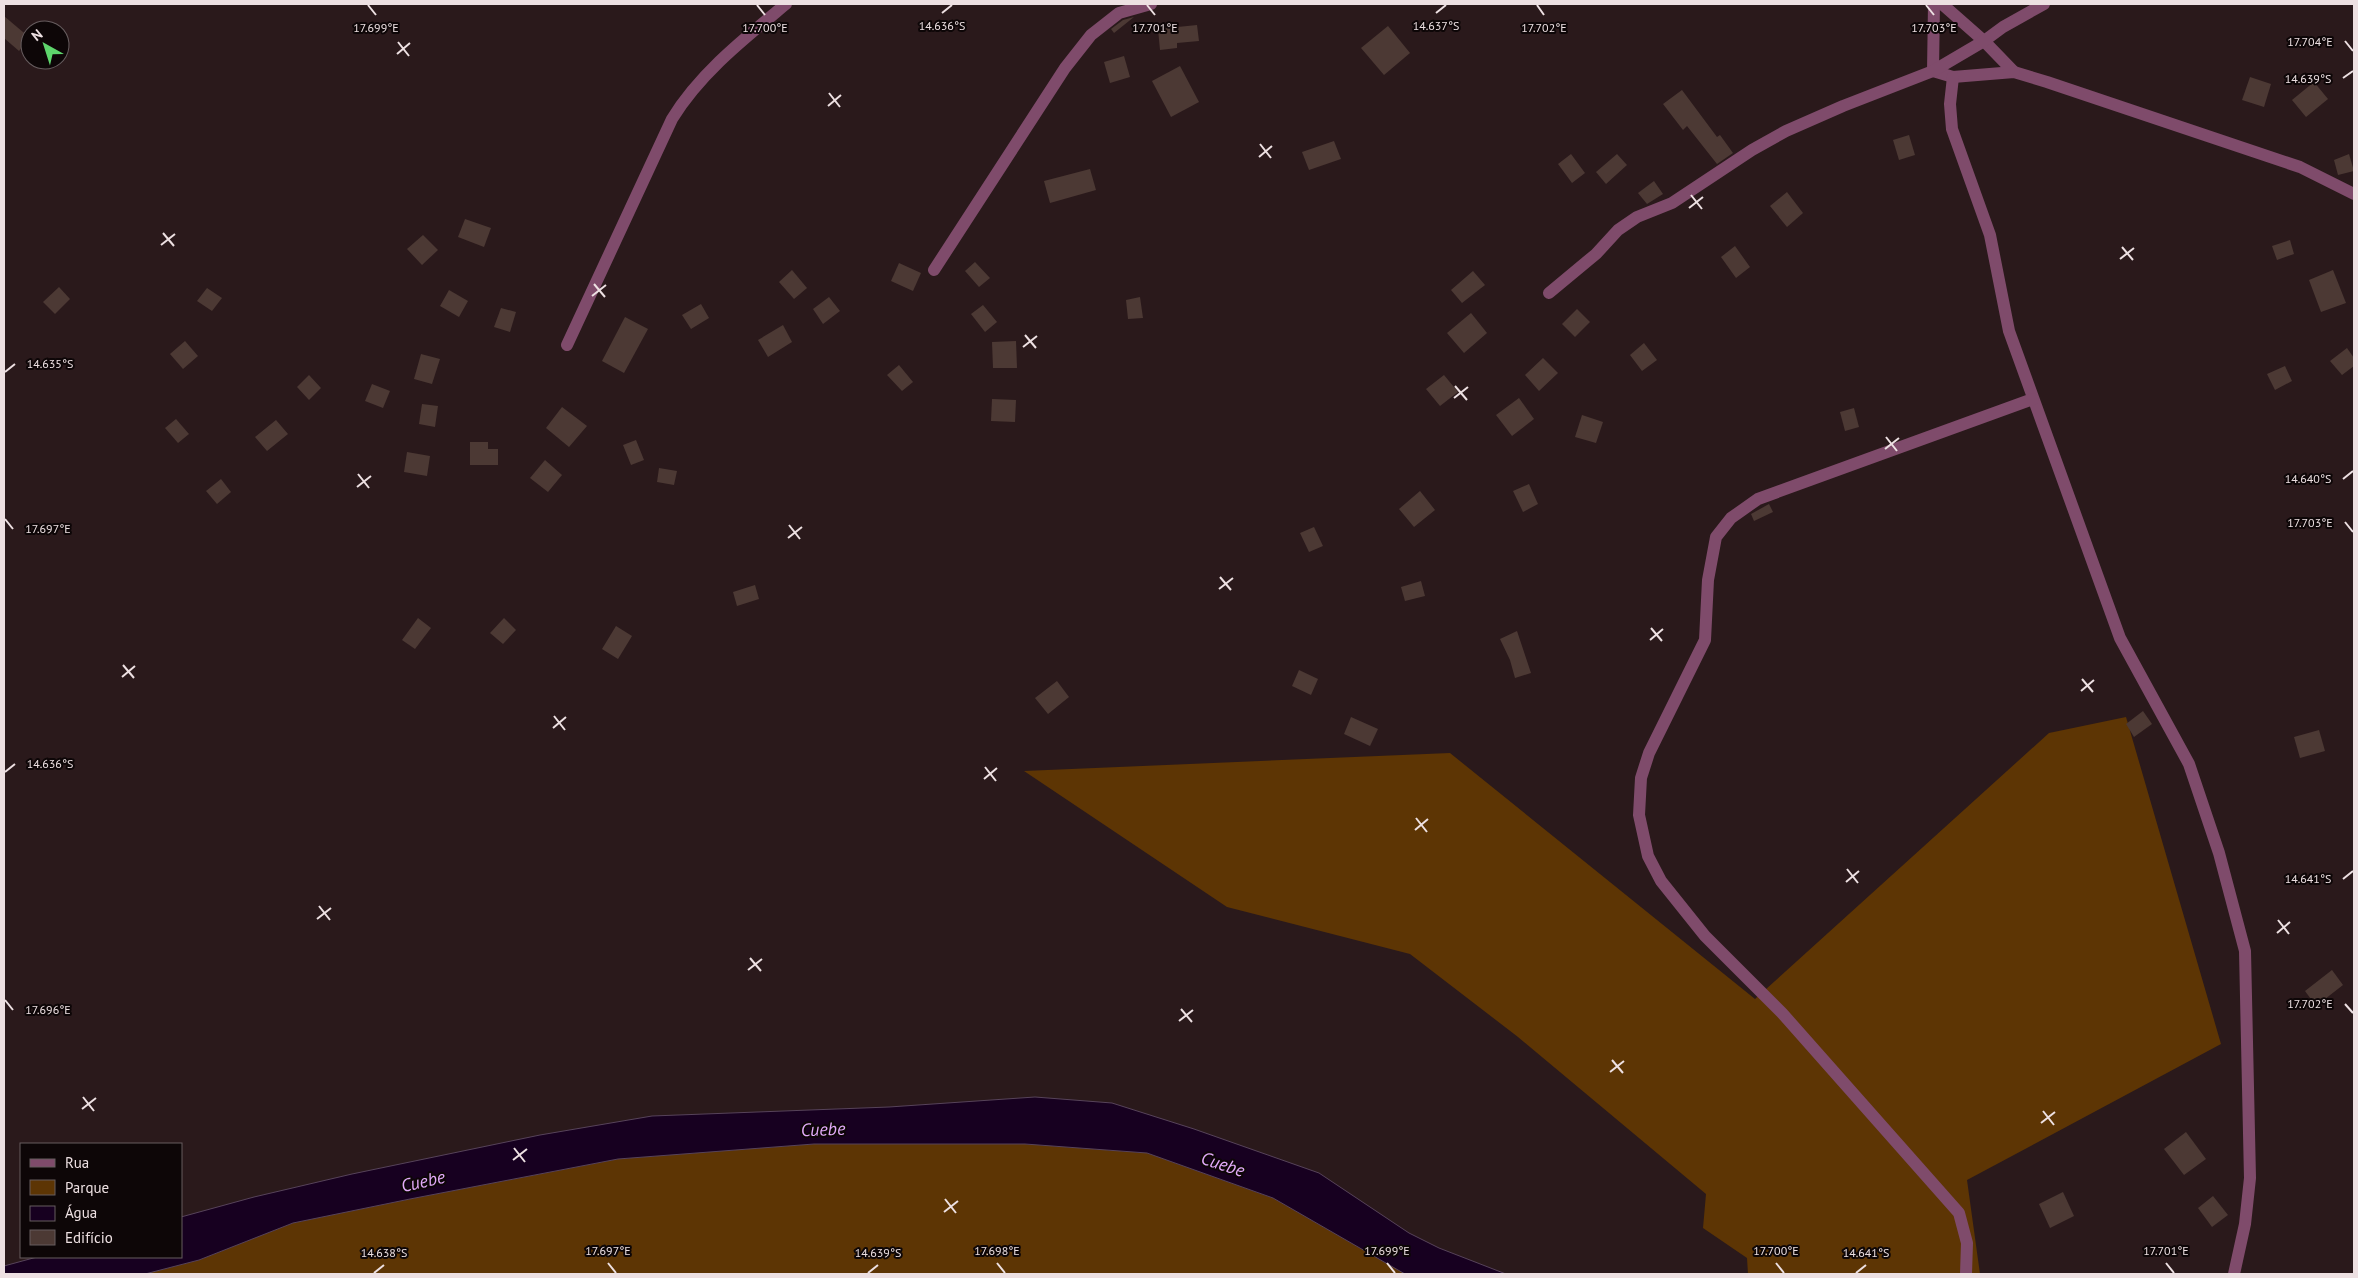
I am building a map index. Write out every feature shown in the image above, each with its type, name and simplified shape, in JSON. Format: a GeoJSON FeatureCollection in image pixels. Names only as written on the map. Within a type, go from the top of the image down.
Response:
{"type":"FeatureCollection","features":[{"type":"Feature","properties":{"kind":"street"},"geometry":{"type":"LineString","coordinates":[[567,345],[672,119],[686,97],[742,40],[786,4]]}},
{"type":"Feature","properties":{"kind":"street"},"geometry":{"type":"LineString","coordinates":[[934,270],[1065,68],[1091,35],[1119,13],[1151,4]]}},
{"type":"Feature","properties":{"kind":"street"},"geometry":{"type":"LineString","coordinates":[[1933,71],[1934,4]]}},
{"type":"Feature","properties":{"kind":"street"},"geometry":{"type":"LineString","coordinates":[[1942,4],[1984,40],[2014,72]]}},
{"type":"Feature","properties":{"kind":"street"},"geometry":{"type":"LineString","coordinates":[[1549,293],[1596,254],[1618,230],[1637,217],[1672,203],[1752,150],[1786,131],[1842,106],[1933,71],[2044,4]]}},
{"type":"Feature","properties":{"kind":"street"},"geometry":{"type":"LineString","coordinates":[[1933,71],[1953,77],[2014,72],[2111,102],[2300,167],[2354,194]]}},
{"type":"Feature","properties":{"kind":"street"},"geometry":{"type":"LineString","coordinates":[[1953,77],[1950,104],[1952,129],[1990,235],[2009,330],[2120,638],[2189,764],[2229,886],[2245,951],[2250,1178],[2245,1224],[2234,1274]]}},
{"type":"Feature","properties":{"kind":"street"},"geometry":{"type":"LineString","coordinates":[[1966,1274],[1967,1243],[1959,1213],[1782,1013],[1705,936],[1661,881],[1648,856],[1639,815],[1641,778],[1649,752],[1705,640],[1712,551],[1716,537],[1730,518],[1758,499],[2033,399]]}},
{"type":"Feature","properties":{"kind":"green space"},"geometry":{"type":"Polygon","coordinates":[[[2126,717],[2221,1044],[1967,1180],[1980,1274],[1748,1274],[1747,1258],[1703,1228],[1706,1194],[1518,1037],[1410,954],[1227,907],[1024,771],[1450,753],[1755,999],[2049,733],[2126,717]]]}},
{"type":"Feature","properties":{"kind":"green space"},"geometry":{"type":"Polygon","coordinates":[[[814,1144],[1025,1144],[1147,1153],[1273,1198],[1405,1274],[145,1274],[199,1260],[293,1223],[410,1199],[618,1159],[814,1144]]]}},
{"type":"Feature","properties":{"kind":"water","name":"Cuebe"},"geometry":{"type":"Polygon","coordinates":[[[1035,1097],[1112,1103],[1194,1129],[1319,1173],[1409,1233],[1439,1248],[1506,1274],[1405,1274],[1273,1198],[1147,1153],[1025,1144],[814,1144],[618,1159],[410,1199],[293,1223],[199,1260],[145,1274],[4,1274],[4,1266],[33,1258],[182,1258],[182,1217],[254,1197],[352,1174],[540,1135],[652,1116],[889,1107],[1035,1097]]]}},
{"type":"Feature","properties":{"kind":"building"},"geometry":{"type":"Polygon","coordinates":[[[4,16],[20,30],[20,50],[19,51],[4,38],[4,16]]]}},
{"type":"Feature","properties":{"kind":"building"},"geometry":{"type":"Polygon","coordinates":[[[1134,17],[1114,33],[1111,29],[1123,20],[1134,17]]]}},
{"type":"Feature","properties":{"kind":"building"},"geometry":{"type":"Polygon","coordinates":[[[1197,25],[1199,41],[1177,43],[1177,48],[1160,50],[1158,29],[1197,25]]]}},
{"type":"Feature","properties":{"kind":"building"},"geometry":{"type":"Polygon","coordinates":[[[1388,26],[1410,53],[1384,75],[1361,48],[1388,26]]]}},
{"type":"Feature","properties":{"kind":"building"},"geometry":{"type":"Polygon","coordinates":[[[1124,56],[1130,77],[1110,83],[1104,62],[1124,56]]]}},
{"type":"Feature","properties":{"kind":"building"},"geometry":{"type":"Polygon","coordinates":[[[1180,66],[1199,102],[1171,117],[1152,81],[1180,66]]]}},
{"type":"Feature","properties":{"kind":"building"},"geometry":{"type":"Polygon","coordinates":[[[2250,77],[2271,84],[2264,107],[2242,100],[2250,77]]]}},
{"type":"Feature","properties":{"kind":"building"},"geometry":{"type":"Polygon","coordinates":[[[2314,82],[2328,99],[2306,117],[2292,100],[2314,82]]]}},
{"type":"Feature","properties":{"kind":"building"},"geometry":{"type":"Polygon","coordinates":[[[1682,90],[1717,137],[1720,135],[1733,153],[1717,164],[1687,126],[1683,130],[1663,104],[1682,90]]]}},
{"type":"Feature","properties":{"kind":"building"},"geometry":{"type":"Polygon","coordinates":[[[1909,135],[1915,155],[1899,160],[1893,140],[1909,135]]]}},
{"type":"Feature","properties":{"kind":"building"},"geometry":{"type":"Polygon","coordinates":[[[1334,141],[1341,159],[1309,170],[1302,152],[1334,141]]]}},
{"type":"Feature","properties":{"kind":"building"},"geometry":{"type":"Polygon","coordinates":[[[1571,154],[1585,173],[1572,183],[1558,164],[1571,154]]]}},
{"type":"Feature","properties":{"kind":"building"},"geometry":{"type":"Polygon","coordinates":[[[1617,154],[1627,165],[1606,184],[1596,172],[1617,154]]]}},
{"type":"Feature","properties":{"kind":"building"},"geometry":{"type":"Polygon","coordinates":[[[2349,154],[2354,171],[2338,175],[2334,160],[2349,154]]]}},
{"type":"Feature","properties":{"kind":"building"},"geometry":{"type":"Polygon","coordinates":[[[1090,169],[1096,190],[1050,203],[1044,181],[1090,169]]]}},
{"type":"Feature","properties":{"kind":"building"},"geometry":{"type":"Polygon","coordinates":[[[1654,181],[1663,194],[1647,204],[1638,193],[1654,181]]]}},
{"type":"Feature","properties":{"kind":"building"},"geometry":{"type":"Polygon","coordinates":[[[1787,192],[1803,213],[1787,227],[1770,206],[1787,192]]]}},
{"type":"Feature","properties":{"kind":"building"},"geometry":{"type":"Polygon","coordinates":[[[465,219],[491,228],[484,247],[458,237],[465,219]]]}},
{"type":"Feature","properties":{"kind":"building"},"geometry":{"type":"Polygon","coordinates":[[[423,235],[438,250],[422,265],[407,249],[423,235]]]}},
{"type":"Feature","properties":{"kind":"building"},"geometry":{"type":"Polygon","coordinates":[[[2290,240],[2294,254],[2277,260],[2272,246],[2290,240]]]}},
{"type":"Feature","properties":{"kind":"building"},"geometry":{"type":"Polygon","coordinates":[[[1735,246],[1750,267],[1736,278],[1721,257],[1735,246]]]}},
{"type":"Feature","properties":{"kind":"building"},"geometry":{"type":"Polygon","coordinates":[[[975,262],[990,278],[979,287],[965,271],[975,262]]]}},
{"type":"Feature","properties":{"kind":"building"},"geometry":{"type":"Polygon","coordinates":[[[899,263],[921,273],[913,291],[891,281],[899,263]]]}},
{"type":"Feature","properties":{"kind":"building"},"geometry":{"type":"Polygon","coordinates":[[[792,270],[807,288],[794,299],[779,282],[792,270]]]}},
{"type":"Feature","properties":{"kind":"building"},"geometry":{"type":"Polygon","coordinates":[[[2333,270],[2346,303],[2321,312],[2309,280],[2333,270]]]}},
{"type":"Feature","properties":{"kind":"building"},"geometry":{"type":"Polygon","coordinates":[[[1473,271],[1485,285],[1462,303],[1451,290],[1473,271]]]}},
{"type":"Feature","properties":{"kind":"building"},"geometry":{"type":"Polygon","coordinates":[[[59,287],[70,299],[55,314],[43,302],[59,287]]]}},
{"type":"Feature","properties":{"kind":"building"},"geometry":{"type":"Polygon","coordinates":[[[207,288],[222,298],[212,311],[197,301],[207,288]]]}},
{"type":"Feature","properties":{"kind":"building"},"geometry":{"type":"Polygon","coordinates":[[[449,290],[468,301],[459,317],[440,306],[449,290]]]}},
{"type":"Feature","properties":{"kind":"building"},"geometry":{"type":"Polygon","coordinates":[[[829,297],[840,311],[823,324],[813,309],[829,297]]]}},
{"type":"Feature","properties":{"kind":"building"},"geometry":{"type":"Polygon","coordinates":[[[1140,297],[1143,318],[1128,319],[1126,300],[1140,297]]]}},
{"type":"Feature","properties":{"kind":"building"},"geometry":{"type":"Polygon","coordinates":[[[701,304],[709,318],[691,329],[682,315],[701,304]]]}},
{"type":"Feature","properties":{"kind":"building"},"geometry":{"type":"Polygon","coordinates":[[[983,305],[997,322],[985,332],[971,314],[983,305]]]}},
{"type":"Feature","properties":{"kind":"building"},"geometry":{"type":"Polygon","coordinates":[[[501,308],[516,312],[510,332],[494,327],[501,308]]]}},
{"type":"Feature","properties":{"kind":"building"},"geometry":{"type":"Polygon","coordinates":[[[1577,309],[1590,322],[1575,337],[1562,324],[1577,309]]]}},
{"type":"Feature","properties":{"kind":"building"},"geometry":{"type":"Polygon","coordinates":[[[1471,313],[1487,333],[1464,353],[1447,333],[1471,313]]]}},
{"type":"Feature","properties":{"kind":"building"},"geometry":{"type":"Polygon","coordinates":[[[625,317],[648,329],[624,373],[602,361],[625,317]]]}},
{"type":"Feature","properties":{"kind":"building"},"geometry":{"type":"Polygon","coordinates":[[[783,325],[792,342],[768,357],[758,340],[783,325]]]}},
{"type":"Feature","properties":{"kind":"building"},"geometry":{"type":"Polygon","coordinates":[[[185,341],[198,356],[183,369],[170,354],[185,341]]]}},
{"type":"Feature","properties":{"kind":"building"},"geometry":{"type":"Polygon","coordinates":[[[1016,341],[1017,368],[993,368],[992,342],[1016,341]]]}},
{"type":"Feature","properties":{"kind":"building"},"geometry":{"type":"Polygon","coordinates":[[[1644,343],[1657,360],[1642,371],[1630,355],[1644,343]]]}},
{"type":"Feature","properties":{"kind":"building"},"geometry":{"type":"Polygon","coordinates":[[[2347,348],[2354,358],[2354,366],[2342,375],[2330,361],[2347,348]]]}},
{"type":"Feature","properties":{"kind":"building"},"geometry":{"type":"Polygon","coordinates":[[[421,354],[440,359],[432,384],[414,379],[421,354]]]}},
{"type":"Feature","properties":{"kind":"building"},"geometry":{"type":"Polygon","coordinates":[[[1543,358],[1558,373],[1539,391],[1525,375],[1543,358]]]}},
{"type":"Feature","properties":{"kind":"building"},"geometry":{"type":"Polygon","coordinates":[[[899,365],[913,382],[902,391],[887,375],[899,365]]]}},
{"type":"Feature","properties":{"kind":"building"},"geometry":{"type":"Polygon","coordinates":[[[2285,366],[2292,381],[2275,390],[2267,374],[2285,366]]]}},
{"type":"Feature","properties":{"kind":"building"},"geometry":{"type":"Polygon","coordinates":[[[309,375],[321,388],[309,400],[297,387],[309,375]]]}},
{"type":"Feature","properties":{"kind":"building"},"geometry":{"type":"Polygon","coordinates":[[[1444,375],[1458,392],[1440,406],[1426,389],[1444,375]]]}},
{"type":"Feature","properties":{"kind":"building"},"geometry":{"type":"Polygon","coordinates":[[[372,384],[390,391],[383,408],[365,401],[372,384]]]}},
{"type":"Feature","properties":{"kind":"building"},"geometry":{"type":"Polygon","coordinates":[[[1519,398],[1534,419],[1512,436],[1496,415],[1519,398]]]}},
{"type":"Feature","properties":{"kind":"building"},"geometry":{"type":"Polygon","coordinates":[[[992,399],[1016,400],[1015,422],[991,421],[992,399]]]}},
{"type":"Feature","properties":{"kind":"building"},"geometry":{"type":"Polygon","coordinates":[[[422,404],[438,406],[435,427],[419,424],[422,404]]]}},
{"type":"Feature","properties":{"kind":"building"},"geometry":{"type":"Polygon","coordinates":[[[562,407],[587,426],[569,447],[546,428],[562,407]]]}},
{"type":"Feature","properties":{"kind":"building"},"geometry":{"type":"Polygon","coordinates":[[[1854,408],[1859,427],[1845,431],[1840,412],[1854,408]]]}},
{"type":"Feature","properties":{"kind":"building"},"geometry":{"type":"Polygon","coordinates":[[[1582,415],[1603,422],[1596,443],[1575,437],[1582,415]]]}},
{"type":"Feature","properties":{"kind":"building"},"geometry":{"type":"Polygon","coordinates":[[[176,419],[189,434],[178,443],[165,428],[176,419]]]}},
{"type":"Feature","properties":{"kind":"building"},"geometry":{"type":"Polygon","coordinates":[[[276,420],[288,434],[267,451],[255,437],[276,420]]]}},
{"type":"Feature","properties":{"kind":"building"},"geometry":{"type":"Polygon","coordinates":[[[636,440],[644,460],[631,465],[623,445],[636,440]]]}},
{"type":"Feature","properties":{"kind":"building"},"geometry":{"type":"Polygon","coordinates":[[[470,442],[488,442],[488,449],[498,449],[498,465],[470,465],[470,442]]]}},
{"type":"Feature","properties":{"kind":"building"},"geometry":{"type":"Polygon","coordinates":[[[407,452],[430,456],[427,476],[404,472],[407,452]]]}},
{"type":"Feature","properties":{"kind":"building"},"geometry":{"type":"Polygon","coordinates":[[[545,460],[562,475],[548,492],[530,478],[545,460]]]}},
{"type":"Feature","properties":{"kind":"building"},"geometry":{"type":"Polygon","coordinates":[[[659,468],[677,471],[674,485],[657,482],[659,468]]]}},
{"type":"Feature","properties":{"kind":"building"},"geometry":{"type":"Polygon","coordinates":[[[221,479],[231,492],[217,504],[206,491],[221,479]]]}},
{"type":"Feature","properties":{"kind":"building"},"geometry":{"type":"Polygon","coordinates":[[[1529,484],[1538,504],[1523,512],[1513,491],[1529,484]]]}},
{"type":"Feature","properties":{"kind":"building"},"geometry":{"type":"Polygon","coordinates":[[[1420,491],[1435,510],[1414,527],[1399,509],[1420,491]]]}},
{"type":"Feature","properties":{"kind":"building"},"geometry":{"type":"Polygon","coordinates":[[[1769,504],[1773,512],[1754,521],[1751,514],[1769,504]]]}},
{"type":"Feature","properties":{"kind":"building"},"geometry":{"type":"Polygon","coordinates":[[[1314,527],[1323,546],[1309,552],[1300,533],[1314,527]]]}},
{"type":"Feature","properties":{"kind":"building"},"geometry":{"type":"Polygon","coordinates":[[[1421,581],[1425,596],[1405,601],[1401,587],[1421,581]]]}},
{"type":"Feature","properties":{"kind":"building"},"geometry":{"type":"Polygon","coordinates":[[[755,585],[759,599],[737,606],[733,592],[755,585]]]}},
{"type":"Feature","properties":{"kind":"building"},"geometry":{"type":"Polygon","coordinates":[[[418,618],[431,628],[415,649],[402,640],[418,618]]]}},
{"type":"Feature","properties":{"kind":"building"},"geometry":{"type":"Polygon","coordinates":[[[504,618],[516,630],[503,644],[490,633],[504,618]]]}},
{"type":"Feature","properties":{"kind":"building"},"geometry":{"type":"Polygon","coordinates":[[[616,626],[632,636],[618,659],[602,649],[616,626]]]}},
{"type":"Feature","properties":{"kind":"building"},"geometry":{"type":"Polygon","coordinates":[[[1517,631],[1531,673],[1515,678],[1510,660],[1500,639],[1517,631]]]}},
{"type":"Feature","properties":{"kind":"building"},"geometry":{"type":"Polygon","coordinates":[[[1299,670],[1318,679],[1311,695],[1292,686],[1299,670]]]}},
{"type":"Feature","properties":{"kind":"building"},"geometry":{"type":"Polygon","coordinates":[[[1057,681],[1069,697],[1048,714],[1035,698],[1057,681]]]}},
{"type":"Feature","properties":{"kind":"building"},"geometry":{"type":"Polygon","coordinates":[[[2143,711],[2152,724],[2134,737],[2126,724],[2143,711]]]}},
{"type":"Feature","properties":{"kind":"building"},"geometry":{"type":"Polygon","coordinates":[[[1351,717],[1378,729],[1370,746],[1344,734],[1351,717]]]}},
{"type":"Feature","properties":{"kind":"building"},"geometry":{"type":"Polygon","coordinates":[[[2319,730],[2325,751],[2300,758],[2294,737],[2319,730]]]}},
{"type":"Feature","properties":{"kind":"building"},"geometry":{"type":"Polygon","coordinates":[[[2332,970],[2343,985],[2316,1006],[2305,991],[2332,970]]]}},
{"type":"Feature","properties":{"kind":"building"},"geometry":{"type":"Polygon","coordinates":[[[2186,1132],[2206,1159],[2184,1175],[2164,1149],[2186,1132]]]}},
{"type":"Feature","properties":{"kind":"building"},"geometry":{"type":"Polygon","coordinates":[[[2063,1192],[2074,1216],[2050,1228],[2039,1204],[2063,1192]]]}},
{"type":"Feature","properties":{"kind":"building"},"geometry":{"type":"Polygon","coordinates":[[[2213,1196],[2228,1215],[2212,1227],[2198,1208],[2213,1196]]]}}]}
